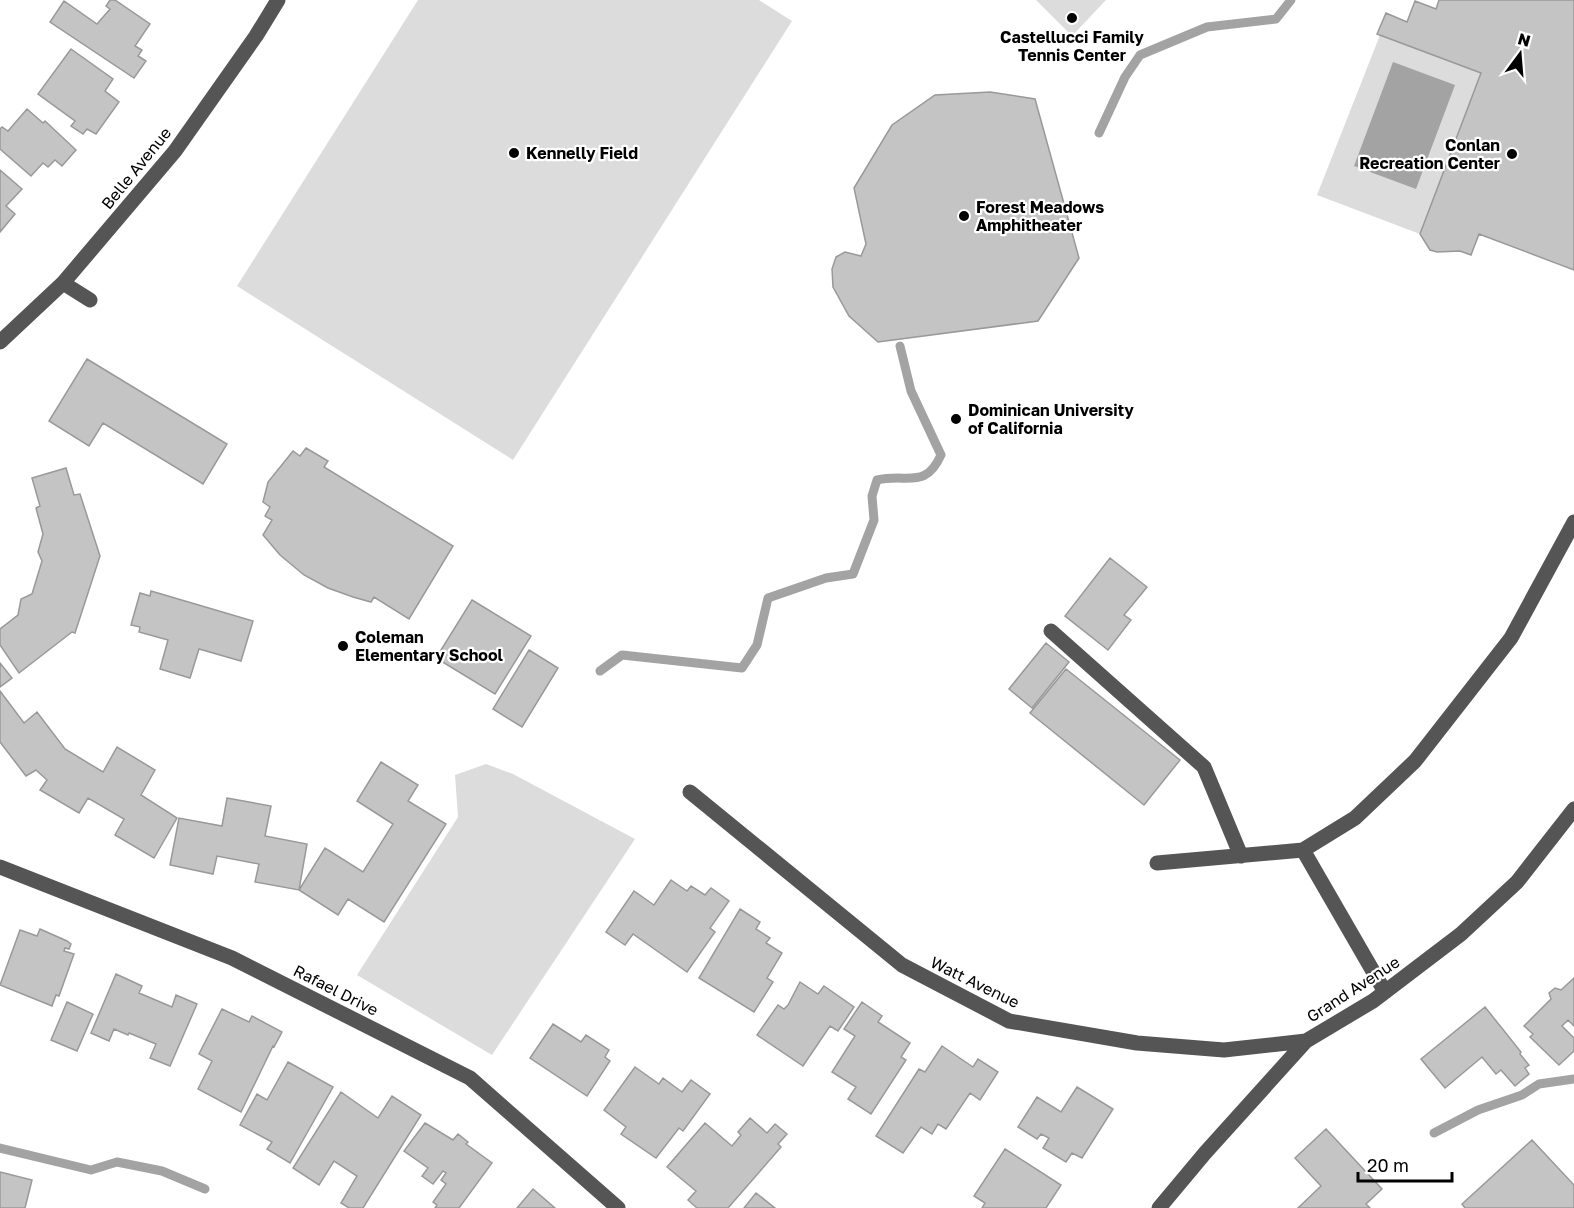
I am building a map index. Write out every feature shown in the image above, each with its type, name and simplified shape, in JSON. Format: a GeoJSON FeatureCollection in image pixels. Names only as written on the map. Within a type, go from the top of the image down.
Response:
{"type":"FeatureCollection","features":[{"type":"Feature","properties":{"kind":"street","name":"Belle Avenue"},"geometry":{"type":"LineString","coordinates":[[0,342],[63,283],[175,151],[256,36],[278,0]]}},
{"type":"Feature","properties":{"kind":"street"},"geometry":{"type":"LineString","coordinates":[[63,283],[90,300]]}},
{"type":"Feature","properties":{"kind":"street"},"geometry":{"type":"LineString","coordinates":[[1157,863],[1303,850],[1355,818],[1415,761],[1511,638],[1574,522]]}},
{"type":"Feature","properties":{"kind":"street"},"geometry":{"type":"LineString","coordinates":[[1051,631],[1204,767],[1241,856]]}},
{"type":"Feature","properties":{"kind":"street","name":"Watt Avenue"},"geometry":{"type":"LineString","coordinates":[[690,792],[902,965],[1009,1021],[1137,1043],[1224,1050],[1306,1041]]}},
{"type":"Feature","properties":{"kind":"street","name":"Grand Avenue"},"geometry":{"type":"LineString","coordinates":[[1159,1208],[1204,1153],[1306,1041],[1385,992],[1461,934],[1518,882],[1574,809]]}},
{"type":"Feature","properties":{"kind":"street"},"geometry":{"type":"LineString","coordinates":[[1303,850],[1385,992]]}},
{"type":"Feature","properties":{"kind":"street","name":"Rafael Drive"},"geometry":{"type":"LineString","coordinates":[[0,867],[232,958],[470,1078],[618,1208]]}},
{"type":"Feature","properties":{"kind":"shaded area","name":"Kennelly Field"},"geometry":{"type":"Polygon","coordinates":[[[418,0],[759,0],[792,21],[513,460],[237,286],[418,0]]]}},
{"type":"Feature","properties":{"kind":"shaded area","name":"Castellucci Family Tennis Center"},"geometry":{"type":"Polygon","coordinates":[[[1036,0],[1106,0],[1072,36],[1036,0]]]}},
{"type":"Feature","properties":{"kind":"shaded area"},"geometry":{"type":"Polygon","coordinates":[[[1380,35],[1481,73],[1420,234],[1317,195],[1380,35]]]}},
{"type":"Feature","properties":{"kind":"shaded area"},"geometry":{"type":"Polygon","coordinates":[[[1393,62],[1455,85],[1416,189],[1354,166],[1393,62]]]}},
{"type":"Feature","properties":{"kind":"shaded area"},"geometry":{"type":"Polygon","coordinates":[[[486,764],[513,774],[635,839],[492,1055],[357,975],[458,817],[455,775],[486,764]]]}},
{"type":"Feature","properties":{"kind":"building"},"geometry":{"type":"Polygon","coordinates":[[[110,0],[115,0],[150,24],[135,46],[142,50],[138,56],[146,61],[134,78],[50,22],[64,1],[97,24],[110,9],[106,6],[110,0]]]}},
{"type":"Feature","properties":{"kind":"building","name":"Conlan Recreation Center"},"geometry":{"type":"Polygon","coordinates":[[[1439,0],[1574,0],[1574,270],[1479,234],[1471,255],[1460,251],[1437,252],[1430,250],[1420,234],[1481,73],[1377,34],[1386,13],[1407,22],[1415,1],[1436,9],[1439,0]]]}},
{"type":"Feature","properties":{"kind":"building"},"geometry":{"type":"Polygon","coordinates":[[[71,49],[113,79],[105,91],[119,102],[96,134],[87,129],[83,134],[71,126],[75,121],[38,94],[71,49]]]}},
{"type":"Feature","properties":{"kind":"building","name":"Forest Meadows Amphitheater"},"geometry":{"type":"Polygon","coordinates":[[[990,92],[1035,99],[1079,258],[1038,321],[878,342],[849,316],[833,287],[832,269],[836,257],[845,252],[861,256],[866,244],[854,188],[892,125],[935,95],[990,92]]]}},
{"type":"Feature","properties":{"kind":"building"},"geometry":{"type":"Polygon","coordinates":[[[27,109],[43,123],[45,121],[76,150],[62,166],[55,160],[48,167],[43,163],[31,176],[0,149],[0,129],[2,127],[8,131],[27,109]]]}},
{"type":"Feature","properties":{"kind":"building"},"geometry":{"type":"Polygon","coordinates":[[[0,170],[22,189],[6,206],[15,214],[0,232],[0,170]]]}},
{"type":"Feature","properties":{"kind":"building"},"geometry":{"type":"Polygon","coordinates":[[[87,359],[227,444],[203,484],[103,423],[89,446],[49,421],[87,359]]]}},
{"type":"Feature","properties":{"kind":"building"},"geometry":{"type":"Polygon","coordinates":[[[306,448],[328,461],[324,467],[453,546],[409,619],[374,597],[371,602],[353,597],[328,588],[304,575],[280,555],[263,535],[272,520],[265,516],[270,507],[263,502],[268,482],[293,451],[300,456],[306,448]]]}},
{"type":"Feature","properties":{"kind":"building"},"geometry":{"type":"Polygon","coordinates":[[[66,468],[74,495],[80,494],[100,556],[75,633],[72,632],[19,673],[0,645],[0,629],[18,615],[21,599],[32,594],[42,561],[38,552],[43,534],[36,508],[40,506],[32,478],[66,468]]]}},
{"type":"Feature","properties":{"kind":"building"},"geometry":{"type":"Polygon","coordinates":[[[1110,558],[1147,587],[1124,615],[1131,620],[1108,650],[1065,616],[1110,558]]]}},
{"type":"Feature","properties":{"kind":"building"},"geometry":{"type":"Polygon","coordinates":[[[151,591],[253,621],[241,661],[199,649],[190,678],[160,669],[168,640],[139,632],[140,627],[131,625],[140,593],[150,596],[151,591]]]}},
{"type":"Feature","properties":{"kind":"building"},"geometry":{"type":"Polygon","coordinates":[[[472,600],[531,636],[495,694],[436,658],[472,600]]]}},
{"type":"Feature","properties":{"kind":"building"},"geometry":{"type":"Polygon","coordinates":[[[1046,643],[1069,662],[1032,708],[1009,689],[1046,643]]]}},
{"type":"Feature","properties":{"kind":"building"},"geometry":{"type":"Polygon","coordinates":[[[529,650],[558,668],[522,727],[493,709],[529,650]]]}},
{"type":"Feature","properties":{"kind":"building"},"geometry":{"type":"Polygon","coordinates":[[[0,663],[12,678],[0,687],[0,663]]]}},
{"type":"Feature","properties":{"kind":"building"},"geometry":{"type":"Polygon","coordinates":[[[1066,669],[1180,760],[1144,805],[1030,713],[1066,669]]]}},
{"type":"Feature","properties":{"kind":"building"},"geometry":{"type":"Polygon","coordinates":[[[0,691],[24,723],[37,712],[65,749],[103,772],[117,747],[155,770],[141,795],[177,818],[154,858],[115,835],[124,819],[88,798],[79,813],[40,790],[47,780],[36,770],[26,776],[0,742],[0,691]]]}},
{"type":"Feature","properties":{"kind":"building"},"geometry":{"type":"Polygon","coordinates":[[[381,762],[418,785],[408,801],[446,824],[384,922],[348,899],[338,915],[299,890],[325,848],[363,872],[393,824],[357,801],[381,762]]]}},
{"type":"Feature","properties":{"kind":"building"},"geometry":{"type":"Polygon","coordinates":[[[227,798],[271,806],[265,836],[307,844],[299,890],[255,882],[259,864],[217,856],[213,874],[170,865],[179,818],[222,826],[227,798]]]}},
{"type":"Feature","properties":{"kind":"building"},"geometry":{"type":"Polygon","coordinates":[[[671,880],[687,891],[691,886],[705,895],[711,888],[729,901],[710,928],[715,932],[687,972],[633,934],[625,945],[606,932],[634,891],[654,905],[671,880]]]}},
{"type":"Feature","properties":{"kind":"building"},"geometry":{"type":"Polygon","coordinates":[[[740,909],[760,922],[756,929],[770,938],[766,943],[782,953],[767,978],[773,982],[754,1012],[699,978],[740,909]]]}},
{"type":"Feature","properties":{"kind":"building"},"geometry":{"type":"Polygon","coordinates":[[[40,929],[67,941],[71,944],[69,949],[65,948],[64,951],[74,954],[59,996],[56,995],[52,1006],[0,985],[20,930],[37,936],[40,929]]]}},
{"type":"Feature","properties":{"kind":"building"},"geometry":{"type":"Polygon","coordinates":[[[116,974],[142,986],[139,993],[172,1007],[176,995],[197,1004],[170,1066],[150,1058],[156,1044],[114,1029],[109,1041],[91,1033],[116,974]]]}},
{"type":"Feature","properties":{"kind":"building"},"geometry":{"type":"Polygon","coordinates":[[[1574,978],[1574,1026],[1568,1020],[1562,1026],[1574,1038],[1574,1051],[1559,1065],[1530,1037],[1533,1034],[1524,1026],[1551,999],[1549,993],[1555,988],[1561,990],[1574,978]]]}},
{"type":"Feature","properties":{"kind":"building"},"geometry":{"type":"Polygon","coordinates":[[[800,982],[818,994],[824,986],[854,1007],[838,1031],[830,1026],[803,1066],[757,1035],[778,1005],[784,1009],[788,1005],[800,982]]]}},
{"type":"Feature","properties":{"kind":"building"},"geometry":{"type":"Polygon","coordinates":[[[67,1002],[93,1014],[77,1051],[51,1040],[67,1002]]]}},
{"type":"Feature","properties":{"kind":"building"},"geometry":{"type":"Polygon","coordinates":[[[862,1002],[882,1016],[878,1022],[910,1043],[901,1057],[906,1060],[871,1114],[848,1099],[856,1087],[832,1072],[855,1036],[844,1029],[862,1002]]]}},
{"type":"Feature","properties":{"kind":"building"},"geometry":{"type":"Polygon","coordinates":[[[1485,1007],[1521,1052],[1520,1054],[1529,1065],[1525,1068],[1529,1074],[1515,1086],[1501,1070],[1496,1074],[1482,1057],[1445,1088],[1421,1059],[1485,1007]]]}},
{"type":"Feature","properties":{"kind":"building"},"geometry":{"type":"Polygon","coordinates":[[[222,1009],[249,1022],[252,1016],[282,1032],[241,1112],[198,1089],[212,1061],[199,1054],[222,1009]]]}},
{"type":"Feature","properties":{"kind":"building"},"geometry":{"type":"Polygon","coordinates":[[[553,1024],[581,1042],[586,1035],[609,1050],[605,1057],[610,1061],[587,1096],[530,1058],[553,1024]]]}},
{"type":"Feature","properties":{"kind":"building"},"geometry":{"type":"Polygon","coordinates":[[[942,1046],[973,1067],[978,1059],[998,1072],[980,1100],[970,1093],[946,1129],[938,1124],[932,1134],[921,1127],[903,1153],[876,1136],[919,1069],[925,1072],[942,1046]]]}},
{"type":"Feature","properties":{"kind":"building"},"geometry":{"type":"Polygon","coordinates":[[[288,1062],[333,1087],[290,1163],[267,1149],[272,1142],[240,1125],[257,1094],[267,1100],[288,1062]]]}},
{"type":"Feature","properties":{"kind":"building"},"geometry":{"type":"Polygon","coordinates":[[[635,1067],[659,1084],[663,1078],[682,1092],[691,1080],[710,1094],[683,1131],[679,1128],[656,1158],[621,1134],[626,1127],[604,1110],[635,1067]]]}},
{"type":"Feature","properties":{"kind":"building"},"geometry":{"type":"Polygon","coordinates":[[[1077,1087],[1113,1109],[1082,1158],[1072,1153],[1066,1162],[1043,1148],[1049,1138],[1041,1134],[1037,1139],[1018,1127],[1037,1097],[1061,1112],[1077,1087]]]}},
{"type":"Feature","properties":{"kind":"building"},"geometry":{"type":"Polygon","coordinates":[[[341,1092],[378,1118],[392,1096],[421,1115],[363,1208],[349,1208],[341,1203],[357,1176],[334,1161],[319,1185],[293,1168],[341,1092]]]}},
{"type":"Feature","properties":{"kind":"building"},"geometry":{"type":"Polygon","coordinates":[[[750,1118],[767,1133],[775,1124],[787,1134],[778,1144],[781,1147],[728,1208],[697,1208],[688,1200],[696,1191],[667,1167],[705,1123],[732,1146],[741,1135],[738,1132],[750,1118]]]}},
{"type":"Feature","properties":{"kind":"building"},"geometry":{"type":"Polygon","coordinates":[[[425,1123],[453,1140],[458,1134],[468,1142],[466,1144],[492,1163],[459,1208],[435,1208],[437,1205],[433,1202],[446,1184],[441,1180],[446,1173],[443,1171],[433,1184],[422,1176],[428,1168],[404,1151],[425,1123]]]}},
{"type":"Feature","properties":{"kind":"building"},"geometry":{"type":"Polygon","coordinates":[[[1326,1129],[1382,1189],[1366,1204],[1370,1208],[1298,1208],[1321,1186],[1295,1158],[1326,1129]]]}},
{"type":"Feature","properties":{"kind":"building"},"geometry":{"type":"Polygon","coordinates":[[[1532,1140],[1574,1185],[1574,1208],[1465,1208],[1462,1204],[1532,1140]]]}},
{"type":"Feature","properties":{"kind":"building"},"geometry":{"type":"Polygon","coordinates":[[[1005,1149],[1061,1185],[1046,1208],[982,1208],[985,1203],[974,1196],[1005,1149]]]}},
{"type":"Feature","properties":{"kind":"building"},"geometry":{"type":"Polygon","coordinates":[[[0,1172],[32,1180],[25,1208],[0,1208],[0,1172]]]}},
{"type":"Feature","properties":{"kind":"building"},"geometry":{"type":"Polygon","coordinates":[[[533,1189],[555,1208],[517,1208],[533,1189]]]}},
{"type":"Feature","properties":{"kind":"building"},"geometry":{"type":"Polygon","coordinates":[[[756,1193],[775,1208],[744,1208],[756,1193]]]}},
{"type":"Feature","properties":{"kind":"waterway"},"geometry":{"type":"LineString","coordinates":[[1099,133],[1125,77],[1140,55],[1207,27],[1276,19],[1291,0]]}},
{"type":"Feature","properties":{"kind":"waterway"},"geometry":{"type":"LineString","coordinates":[[600,671],[622,655],[742,668],[757,645],[768,598],[826,578],[853,574],[874,520],[872,496],[877,480],[922,476],[929,473],[941,455],[911,391],[900,346]]}},
{"type":"Feature","properties":{"kind":"waterway"},"geometry":{"type":"LineString","coordinates":[[1434,1133],[1478,1110],[1522,1095],[1539,1084],[1574,1079]]}},
{"type":"Feature","properties":{"kind":"waterway"},"geometry":{"type":"LineString","coordinates":[[0,1148],[91,1170],[117,1162],[162,1171],[205,1189]]}},
{"type":"Feature","properties":{"kind":"place","name":"Castellucci Family Tennis Center"},"geometry":{"type":"Point","coordinates":[1072,18]}},
{"type":"Feature","properties":{"kind":"place","name":"Kennelly Field"},"geometry":{"type":"Point","coordinates":[514,153]}},
{"type":"Feature","properties":{"kind":"place","name":"Conlan Recreation Center"},"geometry":{"type":"Point","coordinates":[1512,154]}},
{"type":"Feature","properties":{"kind":"place","name":"Forest Meadows Amphitheater"},"geometry":{"type":"Point","coordinates":[964,216]}},
{"type":"Feature","properties":{"kind":"place","name":"Dominican University of California"},"geometry":{"type":"Point","coordinates":[956,419]}},
{"type":"Feature","properties":{"kind":"place","name":"Coleman Elementary School"},"geometry":{"type":"Point","coordinates":[343,646]}}]}
